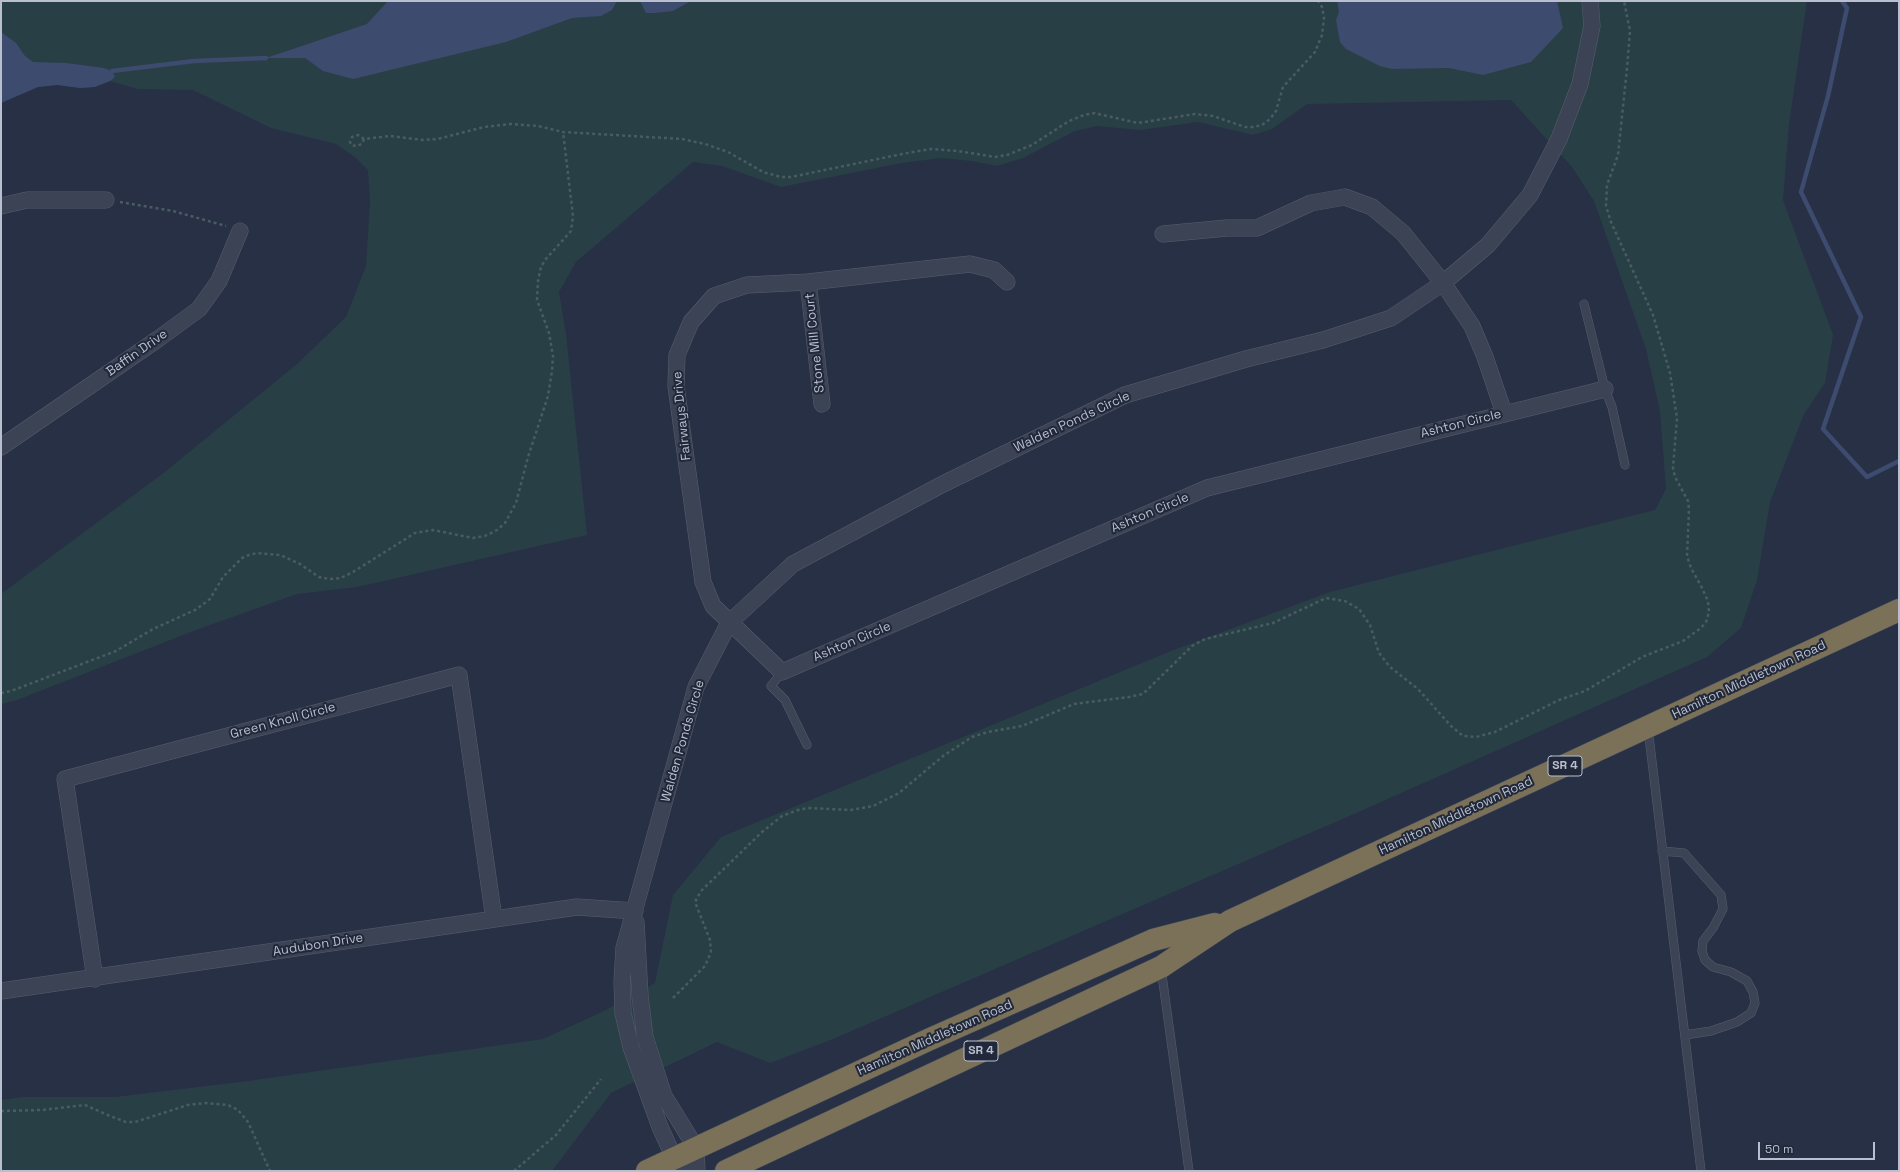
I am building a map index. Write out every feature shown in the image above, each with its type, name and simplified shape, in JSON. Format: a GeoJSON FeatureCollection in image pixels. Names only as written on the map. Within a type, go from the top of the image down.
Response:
{"type":"FeatureCollection","features":[{"type":"Feature","properties":{"kind":"highway","name":"Hamilton Middletown Road"},"geometry":{"type":"LineString","coordinates":[[726,1171],[1161,966],[1230,921],[1899,610]]}},
{"type":"Feature","properties":{"kind":"highway","name":"Hamilton Middletown Road"},"geometry":{"type":"LineString","coordinates":[[647,1171],[680,1165],[696,1148],[928,1040],[1153,940],[1230,921]]}},
{"type":"Feature","properties":{"kind":"street","name":"Walden Ponds Circle"},"geometry":{"type":"LineString","coordinates":[[680,1165],[647,1092],[631,1047],[623,1013],[622,981],[624,948],[696,687],[729,623],[793,564],[943,484],[1125,395],[1246,359],[1323,340],[1391,318],[1443,283],[1488,245],[1530,195],[1558,139],[1580,84],[1592,26],[1590,1]]}},
{"type":"Feature","properties":{"kind":"street"},"geometry":{"type":"LineString","coordinates":[[1163,234],[1227,228],[1257,228],[1311,203],[1345,197],[1372,207],[1403,233],[1443,283],[1472,326],[1485,356],[1504,413]]}},
{"type":"Feature","properties":{"kind":"street"},"geometry":{"type":"LineString","coordinates":[[1,206],[27,200],[106,200]]}},
{"type":"Feature","properties":{"kind":"street","name":"Baffin Drive"},"geometry":{"type":"LineString","coordinates":[[1,447],[158,339],[200,308],[219,281],[240,230]]}},
{"type":"Feature","properties":{"kind":"street","name":"Fairways Drive"},"geometry":{"type":"LineString","coordinates":[[729,623],[713,606],[703,582],[676,386],[677,355],[691,322],[714,296],[748,285],[808,282],[970,264],[994,270],[1007,282]]}},
{"type":"Feature","properties":{"kind":"street","name":"Stone Mill Court"},"geometry":{"type":"LineString","coordinates":[[808,282],[822,404]]}},
{"type":"Feature","properties":{"kind":"street","name":"Ashton Circle"},"geometry":{"type":"LineString","coordinates":[[782,672],[1207,488],[1605,389]]}},
{"type":"Feature","properties":{"kind":"street"},"geometry":{"type":"LineString","coordinates":[[729,623],[782,672]]}},
{"type":"Feature","properties":{"kind":"street","name":"Green Knoll Circle"},"geometry":{"type":"LineString","coordinates":[[95,979],[65,779],[459,675],[494,918]]}},
{"type":"Feature","properties":{"kind":"street","name":"Audubon Drive"},"geometry":{"type":"LineString","coordinates":[[1,991],[95,979],[494,918],[577,907],[635,911]]}},
{"type":"Feature","properties":{"kind":"street","name":"Walden Ponds Circle"},"geometry":{"type":"LineString","coordinates":[[635,911],[640,996],[645,1037],[664,1096],[696,1148],[697,1171]]}},
{"type":"Feature","properties":{"kind":"lane"},"geometry":{"type":"LineString","coordinates":[[1584,304],[1605,389],[1612,407],[1625,465]]}},
{"type":"Feature","properties":{"kind":"lane"},"geometry":{"type":"LineString","coordinates":[[782,672],[771,686],[785,700],[807,745]]}},
{"type":"Feature","properties":{"kind":"lane"},"geometry":{"type":"LineString","coordinates":[[1648,727],[1701,1171]]}},
{"type":"Feature","properties":{"kind":"lane"},"geometry":{"type":"LineString","coordinates":[[1662,851],[1684,854],[1721,895],[1723,909],[1713,928],[1702,941],[1702,951],[1705,960],[1713,967],[1731,972],[1748,981],[1753,992],[1755,1002],[1751,1013],[1737,1022],[1710,1031],[1684,1035]]}},
{"type":"Feature","properties":{"kind":"lane"},"geometry":{"type":"LineString","coordinates":[[1161,966],[1189,1171]]}},
{"type":"Feature","properties":{"kind":"path"},"geometry":{"type":"LineString","coordinates":[[364,139],[362,144],[356,146],[351,145],[350,142],[354,136],[358,135],[364,139],[390,136],[423,140],[438,139],[484,127],[511,124],[538,126],[563,132],[682,139],[705,144],[728,152],[763,172],[786,177],[806,175],[902,154],[931,150],[958,151],[995,157],[1007,156],[1032,145],[1069,121],[1094,113],[1138,123],[1195,114],[1224,119],[1245,127],[1253,127],[1262,125],[1270,119],[1276,111],[1283,87],[1307,62],[1317,48],[1322,35],[1324,12],[1318,1]]}},
{"type":"Feature","properties":{"kind":"path"},"geometry":{"type":"LineString","coordinates":[[673,998],[705,966],[712,952],[710,940],[695,902],[701,891],[773,822],[782,816],[808,808],[851,810],[873,806],[899,793],[943,756],[972,737],[988,732],[1022,726],[1074,704],[1143,694],[1192,646],[1205,639],[1273,623],[1326,598],[1345,601],[1359,609],[1370,625],[1379,653],[1390,667],[1418,689],[1450,726],[1463,736],[1476,737],[1496,732],[1559,700],[1589,689],[1642,657],[1683,641],[1701,628],[1706,622],[1709,612],[1708,601],[1702,586],[1691,568],[1687,556],[1689,509],[1688,501],[1675,477],[1673,468],[1677,418],[1670,373],[1653,315],[1610,222],[1606,206],[1606,186],[1618,155],[1630,30],[1624,1]]}},
{"type":"Feature","properties":{"kind":"path"},"geometry":{"type":"LineString","coordinates":[[1,693],[11,691],[116,651],[153,629],[195,610],[210,599],[223,577],[242,558],[249,555],[257,553],[280,555],[300,564],[319,577],[329,580],[341,578],[353,572],[415,533],[434,530],[473,538],[485,536],[497,530],[505,523],[516,503],[528,457],[548,396],[552,372],[553,356],[549,333],[537,300],[538,280],[541,267],[545,260],[571,232],[574,216],[563,132]]}},
{"type":"Feature","properties":{"kind":"path"},"geometry":{"type":"LineString","coordinates":[[106,200],[173,211],[240,230]]}},
{"type":"Feature","properties":{"kind":"path"},"geometry":{"type":"LineString","coordinates":[[514,1171],[538,1152],[560,1130],[601,1079]]}},
{"type":"Feature","properties":{"kind":"path"},"geometry":{"type":"LineString","coordinates":[[1,1111],[42,1110],[85,1106],[126,1122],[134,1122],[188,1105],[205,1103],[228,1105],[238,1110],[248,1122],[270,1171]]}},
{"type":"Feature","properties":{"kind":"shaded area"},"geometry":{"type":"Polygon","coordinates":[[[1,1],[1807,1],[1789,124],[1783,200],[1833,335],[1825,383],[1804,414],[1770,502],[1757,580],[1741,628],[1707,657],[1354,814],[833,1039],[770,1063],[717,1042],[611,1093],[552,1171],[1,1171],[1,1100],[23,1097],[115,1097],[248,1081],[543,1039],[606,1010],[655,983],[673,895],[721,837],[1171,651],[1330,592],[1655,510],[1666,489],[1660,411],[1646,349],[1594,201],[1572,167],[1511,100],[1307,104],[1272,129],[1253,135],[1198,122],[1140,130],[1097,126],[1075,131],[1023,158],[997,166],[972,161],[941,158],[902,163],[781,187],[722,166],[693,162],[576,262],[559,292],[566,334],[587,535],[357,587],[297,594],[196,630],[17,700],[1,704],[1,594],[166,471],[297,364],[346,317],[366,266],[370,203],[368,170],[356,158],[336,144],[271,128],[193,90],[138,89],[110,81],[95,87],[80,88],[57,85],[38,87],[1,103],[1,1]]]}},
{"type":"Feature","properties":{"kind":"water"},"geometry":{"type":"Polygon","coordinates":[[[388,1],[617,1],[612,10],[601,16],[572,18],[506,42],[353,79],[323,71],[305,58],[266,58],[367,24],[388,1]]]}},
{"type":"Feature","properties":{"kind":"water"},"geometry":{"type":"Polygon","coordinates":[[[640,1],[691,1],[673,11],[646,13],[640,1]]]}},
{"type":"Feature","properties":{"kind":"water"},"geometry":{"type":"Polygon","coordinates":[[[1337,1],[1557,1],[1563,28],[1531,62],[1483,75],[1449,68],[1392,69],[1380,66],[1346,49],[1340,42],[1336,20],[1339,12],[1337,1]]]}},
{"type":"Feature","properties":{"kind":"water"},"geometry":{"type":"Polygon","coordinates":[[[1,32],[16,43],[25,56],[33,62],[66,63],[104,68],[112,71],[115,77],[110,81],[95,87],[80,88],[57,85],[38,87],[1,103],[1,32]]]}},
{"type":"Feature","properties":{"kind":"waterway"},"geometry":{"type":"LineString","coordinates":[[1842,1],[1847,8],[1828,96],[1801,192],[1861,317],[1823,429],[1867,477],[1899,461]]}},
{"type":"Feature","properties":{"kind":"waterway"},"geometry":{"type":"LineString","coordinates":[[112,71],[194,61],[266,58]]}}]}
